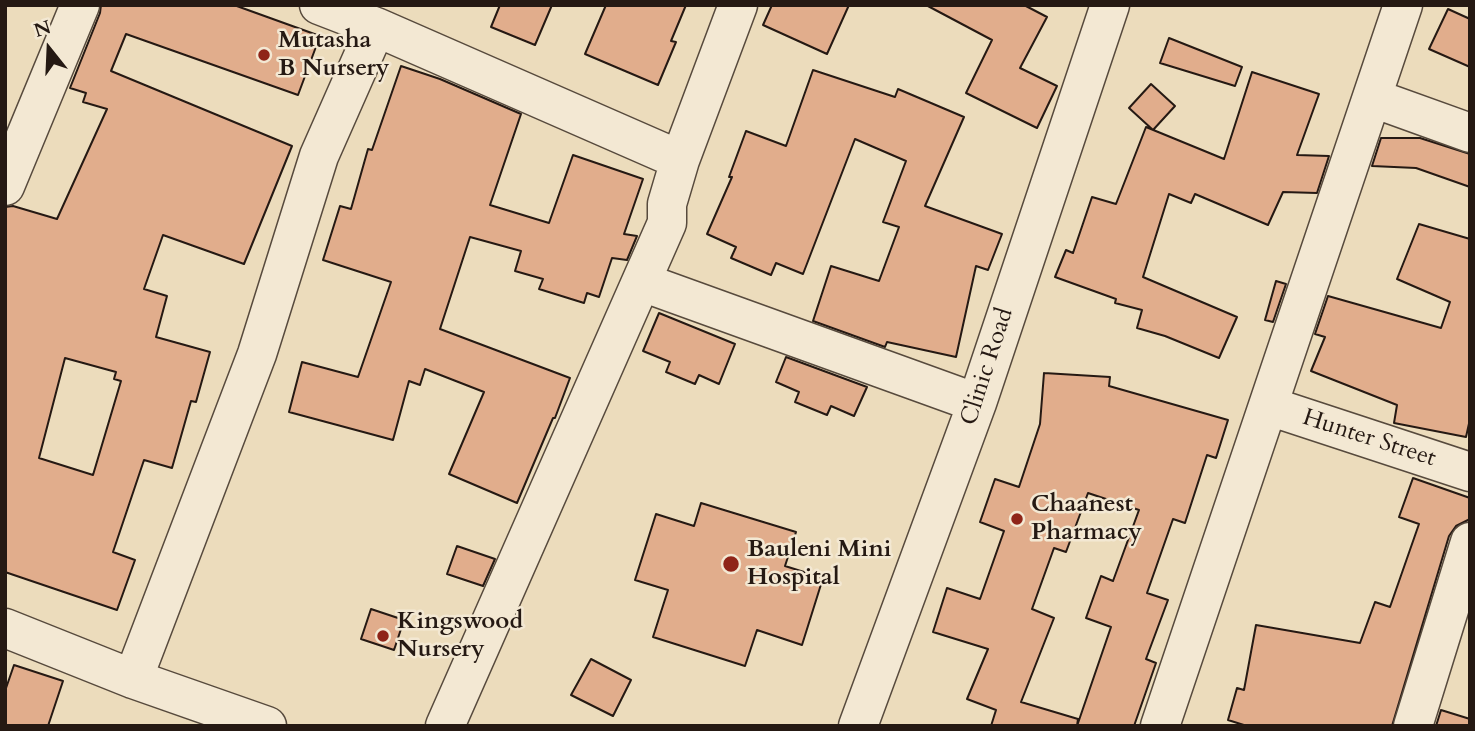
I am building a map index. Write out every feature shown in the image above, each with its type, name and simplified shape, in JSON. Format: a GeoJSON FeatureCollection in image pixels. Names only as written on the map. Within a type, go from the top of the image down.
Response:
{"type":"FeatureCollection","features":[{"type":"Feature","properties":{"kind":"street"},"geometry":{"type":"LineString","coordinates":[[5,186],[80,5]]}},
{"type":"Feature","properties":{"kind":"street"},"geometry":{"type":"LineString","coordinates":[[318,5],[376,27],[680,160]]}},
{"type":"Feature","properties":{"kind":"street"},"geometry":{"type":"LineString","coordinates":[[445,726],[667,223],[667,204],[680,160],[738,5]]}},
{"type":"Feature","properties":{"kind":"street","name":"Clinic Road"},"geometry":{"type":"LineString","coordinates":[[858,726],[977,402],[1110,5]]}},
{"type":"Feature","properties":{"kind":"street"},"geometry":{"type":"LineString","coordinates":[[1160,726],[1403,5]]}},
{"type":"Feature","properties":{"kind":"street"},"geometry":{"type":"LineString","coordinates":[[133,679],[257,354],[319,156],[376,27]]}},
{"type":"Feature","properties":{"kind":"street"},"geometry":{"type":"LineString","coordinates":[[1373,98],[1470,133]]}},
{"type":"Feature","properties":{"kind":"street"},"geometry":{"type":"LineString","coordinates":[[642,282],[977,402]]}},
{"type":"Feature","properties":{"kind":"street","name":"Hunter Street"},"geometry":{"type":"LineString","coordinates":[[1269,406],[1470,472]]}},
{"type":"Feature","properties":{"kind":"street"},"geometry":{"type":"LineString","coordinates":[[1413,726],[1470,542]]}},
{"type":"Feature","properties":{"kind":"street"},"geometry":{"type":"LineString","coordinates":[[5,628],[133,679],[267,726]]}},
{"type":"Feature","properties":{"kind":"building"},"geometry":{"type":"Polygon","coordinates":[[[101,5],[234,5],[320,36],[298,95],[126,34],[111,71],[292,146],[244,264],[163,235],[144,289],[167,296],[156,337],[210,352],[196,402],[191,401],[172,468],[144,460],[113,552],[135,560],[117,610],[5,572],[5,207],[13,206],[57,219],[107,109],[83,102],[86,93],[70,88],[101,5]],[[65,358],[39,458],[93,475],[121,381],[114,379],[116,372],[65,358]]]}},
{"type":"Feature","properties":{"kind":"building"},"geometry":{"type":"Polygon","coordinates":[[[500,5],[552,5],[535,45],[491,27],[500,5]]]}},
{"type":"Feature","properties":{"kind":"building"},"geometry":{"type":"Polygon","coordinates":[[[606,5],[686,5],[671,41],[676,42],[658,85],[585,54],[606,5]]]}},
{"type":"Feature","properties":{"kind":"building"},"geometry":{"type":"Polygon","coordinates":[[[772,5],[849,5],[827,54],[763,25],[772,5]]]}},
{"type":"Feature","properties":{"kind":"building"},"geometry":{"type":"Polygon","coordinates":[[[926,5],[1024,5],[1047,17],[1020,68],[1057,86],[1037,128],[966,93],[992,40],[926,5]]]}},
{"type":"Feature","properties":{"kind":"building"},"geometry":{"type":"Polygon","coordinates":[[[1448,9],[1470,19],[1470,67],[1429,49],[1448,9]]]}},
{"type":"Feature","properties":{"kind":"building"},"geometry":{"type":"Polygon","coordinates":[[[1169,38],[1242,67],[1235,86],[1160,63],[1169,38]]]}},
{"type":"Feature","properties":{"kind":"building"},"geometry":{"type":"Polygon","coordinates":[[[401,66],[440,79],[521,114],[490,205],[549,223],[573,155],[643,179],[624,234],[637,236],[627,260],[612,258],[599,297],[587,293],[584,303],[539,289],[543,279],[515,271],[521,251],[470,237],[440,329],[570,378],[517,503],[449,474],[484,392],[425,369],[420,385],[409,381],[393,440],[289,412],[302,362],[358,377],[391,282],[323,260],[340,206],[351,209],[368,149],[372,150],[401,66]]]}},
{"type":"Feature","properties":{"kind":"building"},"geometry":{"type":"Polygon","coordinates":[[[813,70],[895,97],[898,89],[964,117],[925,206],[1002,234],[988,270],[976,266],[956,357],[887,342],[885,347],[813,321],[831,266],[879,281],[899,227],[883,222],[906,161],[855,139],[803,274],[776,263],[771,275],[731,258],[736,247],[707,234],[732,177],[729,177],[746,131],[786,146],[813,70]]]}},
{"type":"Feature","properties":{"kind":"building"},"geometry":{"type":"Polygon","coordinates":[[[1252,72],[1319,94],[1297,155],[1329,156],[1317,193],[1283,192],[1268,225],[1195,194],[1191,203],[1169,194],[1143,277],[1237,317],[1219,358],[1165,336],[1137,328],[1142,310],[1115,303],[1116,299],[1055,277],[1066,250],[1073,253],[1092,197],[1116,204],[1146,127],[1224,159],[1252,72]]]}},
{"type":"Feature","properties":{"kind":"building"},"geometry":{"type":"Polygon","coordinates":[[[1151,84],[1175,106],[1153,130],[1129,108],[1151,84]]]}},
{"type":"Feature","properties":{"kind":"building"},"geometry":{"type":"Polygon","coordinates":[[[1381,138],[1420,138],[1470,154],[1470,187],[1416,168],[1372,166],[1381,138]]]}},
{"type":"Feature","properties":{"kind":"building"},"geometry":{"type":"Polygon","coordinates":[[[1419,224],[1470,239],[1470,419],[1466,437],[1394,423],[1397,405],[1311,371],[1325,337],[1315,334],[1328,296],[1441,328],[1450,302],[1397,279],[1419,224]]]}},
{"type":"Feature","properties":{"kind":"building"},"geometry":{"type":"Polygon","coordinates":[[[1276,281],[1286,284],[1273,322],[1265,320],[1276,281]]]}},
{"type":"Feature","properties":{"kind":"building"},"geometry":{"type":"Polygon","coordinates":[[[659,313],[735,344],[719,384],[699,375],[695,384],[666,372],[670,362],[643,351],[659,313]]]}},
{"type":"Feature","properties":{"kind":"building"},"geometry":{"type":"Polygon","coordinates":[[[786,357],[867,387],[854,416],[831,406],[827,415],[795,402],[799,392],[776,382],[786,357]]]}},
{"type":"Feature","properties":{"kind":"building"},"geometry":{"type":"Polygon","coordinates":[[[1044,373],[1110,377],[1109,386],[1228,420],[1216,458],[1207,455],[1185,523],[1173,519],[1147,593],[1168,600],[1146,659],[1156,663],[1134,726],[1077,726],[991,726],[996,710],[967,699],[988,649],[933,632],[947,588],[980,599],[1004,531],[980,522],[995,479],[1019,487],[1040,424],[1044,373]],[[1088,493],[1066,552],[1054,548],[1032,609],[1054,618],[1021,702],[1078,719],[1077,726],[1111,627],[1086,618],[1101,576],[1113,581],[1139,510],[1088,493]]]}},
{"type":"Feature","properties":{"kind":"building"},"geometry":{"type":"Polygon","coordinates":[[[1413,478],[1470,498],[1470,519],[1456,526],[1449,536],[1392,726],[1247,726],[1228,720],[1237,688],[1244,690],[1256,625],[1360,643],[1375,602],[1390,607],[1419,524],[1399,517],[1413,478]]]}},
{"type":"Feature","properties":{"kind":"building"},"geometry":{"type":"Polygon","coordinates":[[[701,503],[796,532],[785,566],[823,578],[802,645],[757,630],[745,666],[653,637],[668,590],[635,580],[656,514],[694,526],[701,503]]]}},
{"type":"Feature","properties":{"kind":"building"},"geometry":{"type":"Polygon","coordinates":[[[457,546],[495,559],[483,586],[447,574],[457,546]]]}},
{"type":"Feature","properties":{"kind":"building"},"geometry":{"type":"Polygon","coordinates":[[[371,609],[404,620],[394,650],[361,639],[371,609]]]}},
{"type":"Feature","properties":{"kind":"building"},"geometry":{"type":"Polygon","coordinates":[[[591,659],[631,680],[613,716],[571,695],[591,659]]]}},
{"type":"Feature","properties":{"kind":"building"},"geometry":{"type":"Polygon","coordinates":[[[14,665],[63,681],[48,726],[5,726],[5,691],[14,665]]]}},
{"type":"Feature","properties":{"kind":"building"},"geometry":{"type":"Polygon","coordinates":[[[1441,710],[1470,719],[1470,726],[1436,726],[1441,710]]]}},
{"type":"Feature","properties":{"kind":"place","name":"Mutasha B Nursery"},"geometry":{"type":"Point","coordinates":[264,55]}},
{"type":"Feature","properties":{"kind":"place","name":"Chaanest Pharmacy"},"geometry":{"type":"Point","coordinates":[1017,519]}},
{"type":"Feature","properties":{"kind":"place","name":"Bauleni Mini Hospital"},"geometry":{"type":"Point","coordinates":[731,564]}},
{"type":"Feature","properties":{"kind":"place","name":"Kingswood Nursery"},"geometry":{"type":"Point","coordinates":[383,636]}}]}
